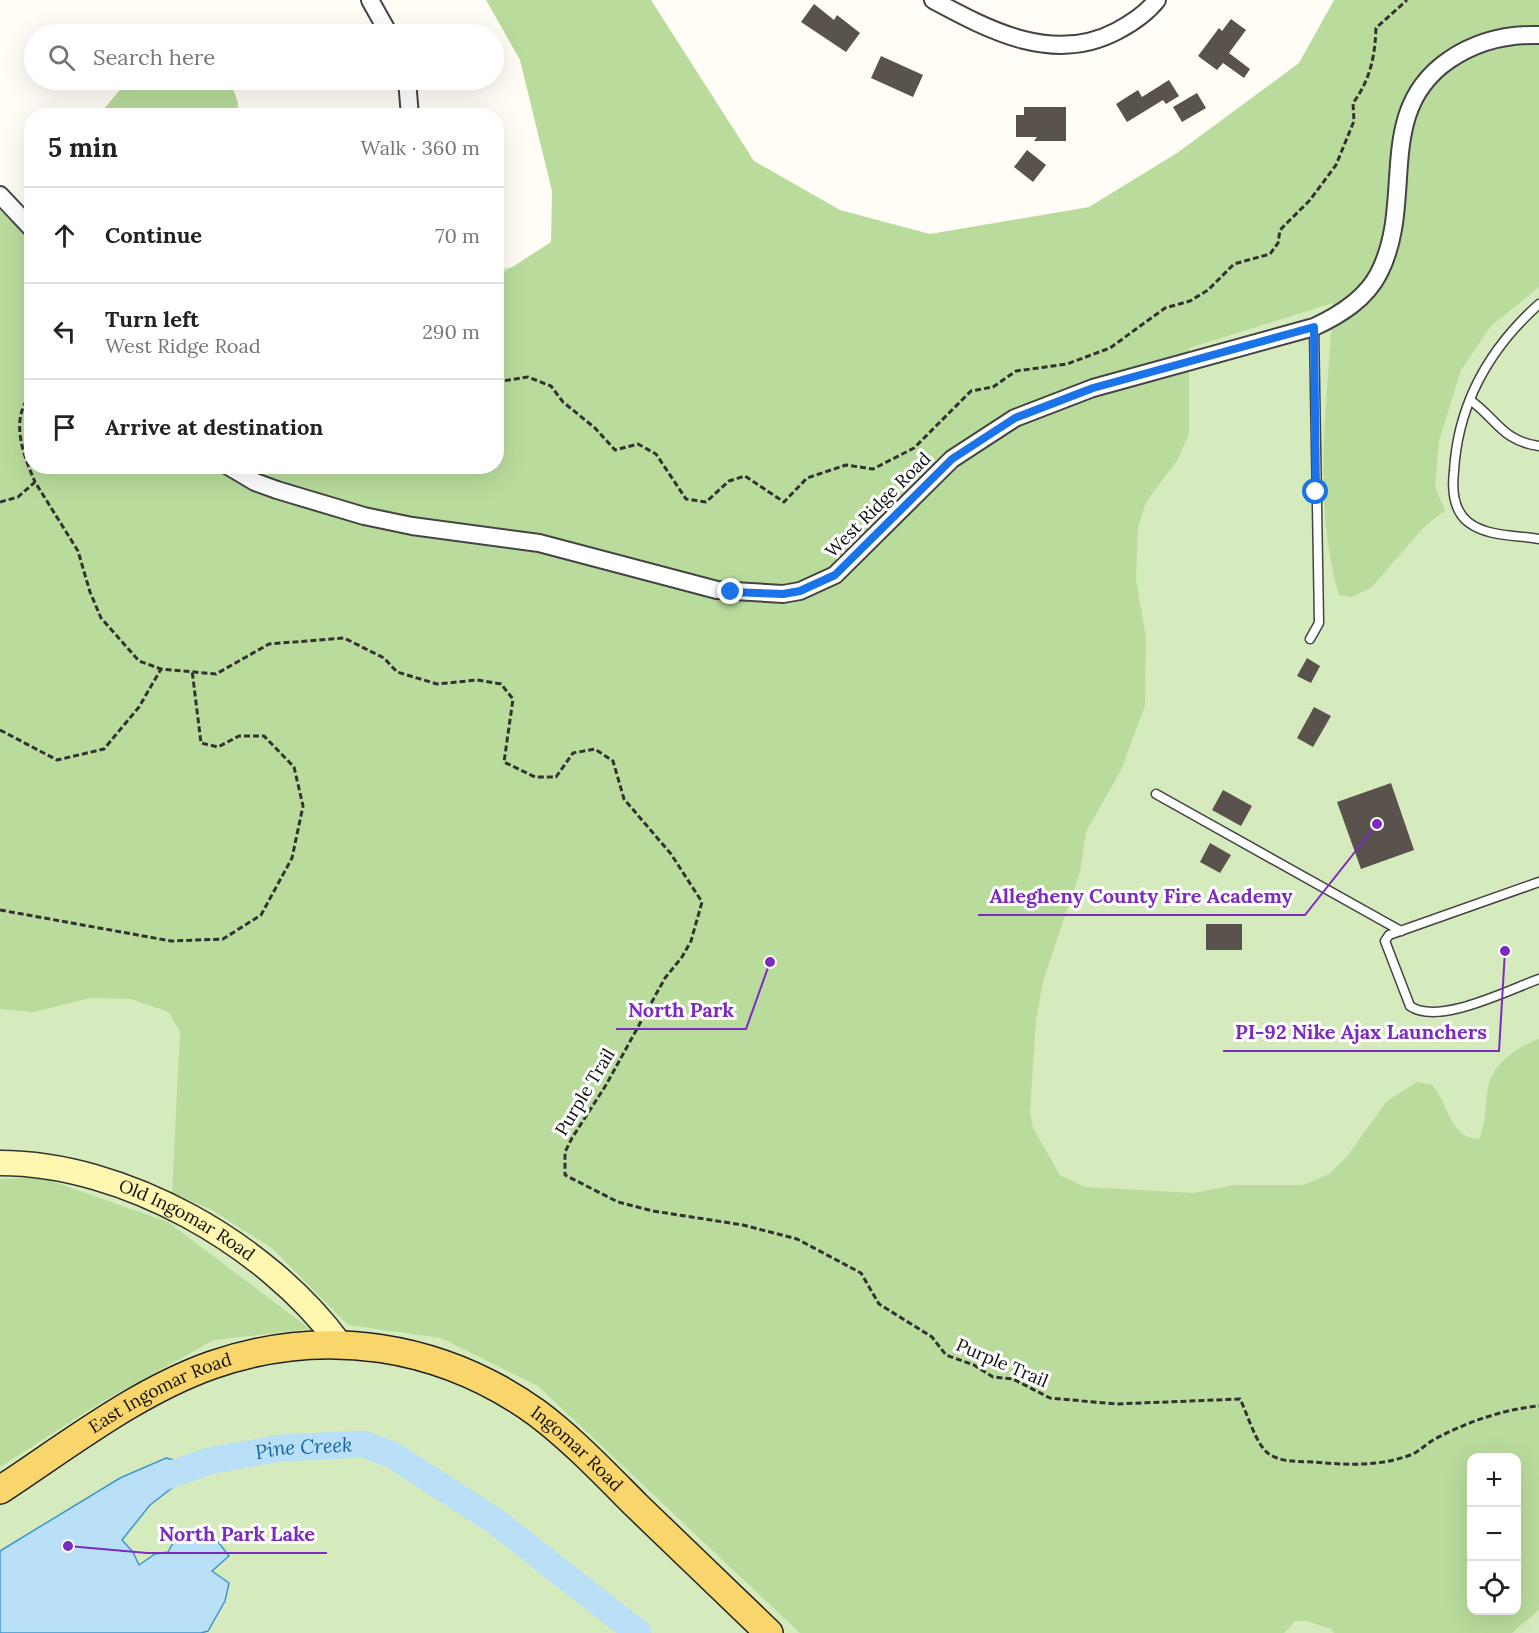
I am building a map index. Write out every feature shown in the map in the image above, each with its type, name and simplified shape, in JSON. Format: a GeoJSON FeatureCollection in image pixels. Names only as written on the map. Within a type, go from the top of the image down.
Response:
{"type":"FeatureCollection","features":[{"type":"Feature","properties":{"kind":"main road","name":"East Ingomar Road"},"geometry":{"type":"LineString","coordinates":[[0,1490],[146,1396],[211,1365],[267,1350],[339,1343]]}},
{"type":"Feature","properties":{"kind":"main road","name":"Ingomar Road"},"geometry":{"type":"LineString","coordinates":[[339,1343],[401,1351],[432,1359],[462,1370],[513,1397],[538,1414],[582,1452],[769,1633]]}},
{"type":"Feature","properties":{"kind":"street"},"geometry":{"type":"LineString","coordinates":[[370,0],[383,24]]}},
{"type":"Feature","properties":{"kind":"street"},"geometry":{"type":"LineString","coordinates":[[933,0],[1005,36],[1055,46],[1107,36],[1139,18],[1157,0]]}},
{"type":"Feature","properties":{"kind":"street","name":"West Ridge Road"},"geometry":{"type":"LineString","coordinates":[[243,474],[266,486],[364,516],[412,526],[539,543],[717,590],[783,594],[800,591],[835,575],[952,459],[1015,418],[1093,388],[1314,327],[1346,310],[1369,289],[1379,275],[1394,228],[1402,126],[1407,110],[1427,77],[1456,55],[1488,41],[1506,36],[1539,35]]}},
{"type":"Feature","properties":{"kind":"street"},"geometry":{"type":"LineString","coordinates":[[408,90],[409,108]]}},
{"type":"Feature","properties":{"kind":"street"},"geometry":{"type":"LineString","coordinates":[[0,195],[24,220]]}},
{"type":"Feature","properties":{"kind":"street","name":"Old Ingomar Road"},"geometry":{"type":"LineString","coordinates":[[0,1163],[65,1168],[130,1189],[171,1207],[221,1236],[268,1271],[311,1308],[339,1343]]}},
{"type":"Feature","properties":{"kind":"lane"},"geometry":{"type":"LineString","coordinates":[[1539,304],[1506,336],[1483,370],[1456,441],[1453,484],[1461,513],[1467,521],[1489,532],[1539,538]]}},
{"type":"Feature","properties":{"kind":"lane"},"geometry":{"type":"LineString","coordinates":[[1310,639],[1319,622],[1314,327]]}},
{"type":"Feature","properties":{"kind":"lane"},"geometry":{"type":"LineString","coordinates":[[1470,400],[1483,409],[1512,439],[1539,446]]}},
{"type":"Feature","properties":{"kind":"lane"},"geometry":{"type":"LineString","coordinates":[[1156,794],[1401,931]]}},
{"type":"Feature","properties":{"kind":"lane"},"geometry":{"type":"LineString","coordinates":[[1539,882],[1401,931],[1386,938],[1385,945],[1407,999],[1415,1009],[1425,1013],[1449,1011],[1539,979]]}},
{"type":"Feature","properties":{"kind":"path"},"geometry":{"type":"LineString","coordinates":[[504,381],[528,377],[551,386],[563,402],[596,428],[615,450],[638,444],[656,454],[686,499],[706,502],[729,480],[746,476],[784,502],[807,478],[846,465],[873,469],[914,448],[971,391],[993,387],[1016,371],[1067,364],[1110,348],[1165,308],[1190,301],[1208,290],[1234,264],[1270,254],[1278,243],[1280,230],[1310,200],[1336,165],[1354,121],[1353,103],[1363,89],[1375,59],[1376,28],[1407,0]]}},
{"type":"Feature","properties":{"kind":"path","name":"Purple Trail"},"geometry":{"type":"LineString","coordinates":[[24,402],[21,406],[20,447],[24,456]]}},
{"type":"Feature","properties":{"kind":"path","name":"Purple Trail"},"geometry":{"type":"LineString","coordinates":[[32,474],[78,551],[100,618],[139,661],[160,669],[192,670],[216,674],[269,644],[344,638],[384,658],[397,672],[437,684],[477,680],[501,684],[513,699],[504,762],[535,777],[556,777],[573,753],[595,748],[613,761],[624,799],[671,854],[702,902],[691,941],[682,957],[665,978],[606,1085],[572,1138],[565,1152],[565,1175],[618,1202],[653,1211],[743,1225],[797,1239],[861,1273],[879,1304],[932,1338],[946,1355],[974,1365],[993,1377],[1013,1379],[1050,1398],[1116,1404],[1240,1399],[1252,1421],[1256,1440],[1269,1454],[1290,1462],[1346,1466],[1375,1464],[1414,1454],[1432,1440],[1466,1423],[1521,1408],[1539,1406]]}},
{"type":"Feature","properties":{"kind":"path"},"geometry":{"type":"LineString","coordinates":[[0,502],[18,497],[35,482]]}},
{"type":"Feature","properties":{"kind":"path"},"geometry":{"type":"LineString","coordinates":[[0,730],[57,760],[104,749],[139,707],[160,669]]}},
{"type":"Feature","properties":{"kind":"path"},"geometry":{"type":"LineString","coordinates":[[0,910],[171,941],[223,939],[261,915],[292,858],[303,806],[294,767],[264,736],[239,736],[218,747],[201,743],[192,670]]}},
{"type":"Feature","properties":{"kind":"green space"},"geometry":{"type":"Polygon","coordinates":[[[486,0],[651,0],[754,161],[840,210],[930,234],[1089,207],[1177,153],[1299,63],[1334,0],[1539,0],[1539,287],[1491,326],[1461,370],[1439,441],[1435,487],[1445,510],[1423,528],[1372,587],[1351,597],[1339,595],[1330,559],[1323,486],[1325,413],[1333,303],[1189,348],[1189,434],[1178,459],[1146,502],[1138,527],[1136,580],[1146,637],[1145,706],[1121,770],[1086,832],[1080,872],[1043,981],[1036,1020],[1030,1112],[1033,1128],[1060,1175],[1085,1187],[1194,1193],[1234,1185],[1303,1185],[1329,1174],[1349,1154],[1386,1102],[1417,1082],[1431,1084],[1461,1133],[1479,1139],[1492,1075],[1512,1053],[1539,1039],[1539,1610],[1512,1633],[1334,1633],[1332,1629],[1306,1621],[1295,1621],[1284,1633],[800,1633],[538,1386],[441,1338],[348,1325],[273,1249],[212,1210],[172,1193],[180,1032],[169,1012],[130,999],[90,998],[34,1012],[0,1009],[0,210],[12,222],[24,208],[24,474],[504,474],[504,272],[551,242],[552,191],[520,60],[504,32],[504,24],[500,24],[486,0]]]}},
{"type":"Feature","properties":{"kind":"green space"},"geometry":{"type":"Polygon","coordinates":[[[1539,0],[1539,1633],[0,1633],[0,280],[24,420],[24,474],[504,474],[504,268],[1361,246],[1539,0]]]}},
{"type":"Feature","properties":{"kind":"green space"},"geometry":{"type":"Polygon","coordinates":[[[120,90],[233,90],[238,103],[238,108],[105,108],[120,90]]]}},
{"type":"Feature","properties":{"kind":"green space"},"geometry":{"type":"Polygon","coordinates":[[[40,1177],[168,1222],[310,1329],[214,1340],[100,1403],[0,1467],[0,1179],[40,1177]]]}},
{"type":"Feature","properties":{"kind":"water"},"geometry":{"type":"Polygon","coordinates":[[[166,1458],[190,1464],[186,1477],[150,1505],[122,1540],[133,1552],[139,1565],[155,1554],[168,1552],[179,1532],[212,1534],[229,1556],[212,1571],[229,1583],[225,1601],[208,1631],[201,1633],[0,1633],[0,1551],[120,1478],[166,1458]]]}},
{"type":"Feature","properties":{"kind":"building"},"geometry":{"type":"Polygon","coordinates":[[[814,4],[834,20],[837,15],[860,33],[846,52],[801,22],[814,4]]]}},
{"type":"Feature","properties":{"kind":"building"},"geometry":{"type":"Polygon","coordinates":[[[1231,19],[1246,30],[1229,53],[1250,69],[1244,78],[1223,63],[1217,70],[1198,56],[1219,28],[1222,31],[1231,19]]]}},
{"type":"Feature","properties":{"kind":"building"},"geometry":{"type":"Polygon","coordinates":[[[881,56],[923,75],[913,97],[871,78],[881,56]]]}},
{"type":"Feature","properties":{"kind":"building"},"geometry":{"type":"Polygon","coordinates":[[[1169,80],[1179,96],[1166,104],[1163,100],[1127,122],[1116,104],[1138,90],[1142,97],[1169,80]]]}},
{"type":"Feature","properties":{"kind":"building"},"geometry":{"type":"Polygon","coordinates":[[[1197,93],[1206,108],[1182,122],[1173,107],[1197,93]]]}},
{"type":"Feature","properties":{"kind":"building"},"geometry":{"type":"Polygon","coordinates":[[[1024,107],[1066,107],[1066,141],[1034,141],[1037,137],[1016,137],[1016,115],[1024,115],[1024,107]]]}},
{"type":"Feature","properties":{"kind":"building"},"geometry":{"type":"Polygon","coordinates":[[[1027,150],[1046,165],[1033,182],[1014,167],[1027,150]]]}},
{"type":"Feature","properties":{"kind":"building"},"geometry":{"type":"Polygon","coordinates":[[[1307,658],[1320,666],[1311,683],[1297,676],[1307,658]]]}},
{"type":"Feature","properties":{"kind":"building"},"geometry":{"type":"Polygon","coordinates":[[[1314,707],[1331,716],[1313,747],[1297,738],[1314,707]]]}},
{"type":"Feature","properties":{"kind":"building"},"geometry":{"type":"Polygon","coordinates":[[[1391,783],[1414,850],[1361,869],[1337,802],[1391,783]]]}},
{"type":"Feature","properties":{"kind":"building"},"geometry":{"type":"Polygon","coordinates":[[[1223,790],[1252,806],[1241,826],[1212,810],[1223,790]]]}},
{"type":"Feature","properties":{"kind":"building"},"geometry":{"type":"Polygon","coordinates":[[[1210,843],[1231,855],[1220,873],[1200,862],[1210,843]]]}},
{"type":"Feature","properties":{"kind":"building"},"geometry":{"type":"Polygon","coordinates":[[[1206,924],[1242,924],[1242,950],[1206,950],[1206,924]]]}},
{"type":"Feature","properties":{"kind":"waterway","name":"Pine Creek"},"geometry":{"type":"LineString","coordinates":[[155,1480],[209,1461],[280,1448],[363,1444],[391,1454],[495,1521],[638,1633]]}},
{"type":"Feature","properties":{"kind":"place","name":"Allegheny County Fire Academy"},"geometry":{"type":"Point","coordinates":[1377,824]}},
{"type":"Feature","properties":{"kind":"place","name":"PI-92 Nike Ajax Launchers"},"geometry":{"type":"Point","coordinates":[1505,951]}},
{"type":"Feature","properties":{"kind":"place","name":"North Park"},"geometry":{"type":"Point","coordinates":[770,962]}},
{"type":"Feature","properties":{"kind":"place","name":"North Park Lake"},"geometry":{"type":"Point","coordinates":[68,1546]}},
{"type":"Feature","properties":{"kind":"route"},"geometry":{"type":"LineString","coordinates":[[731,592],[783,594],[800,591],[835,575],[952,459],[1015,418],[1093,388],[1314,327],[1316,492]]}}]}
